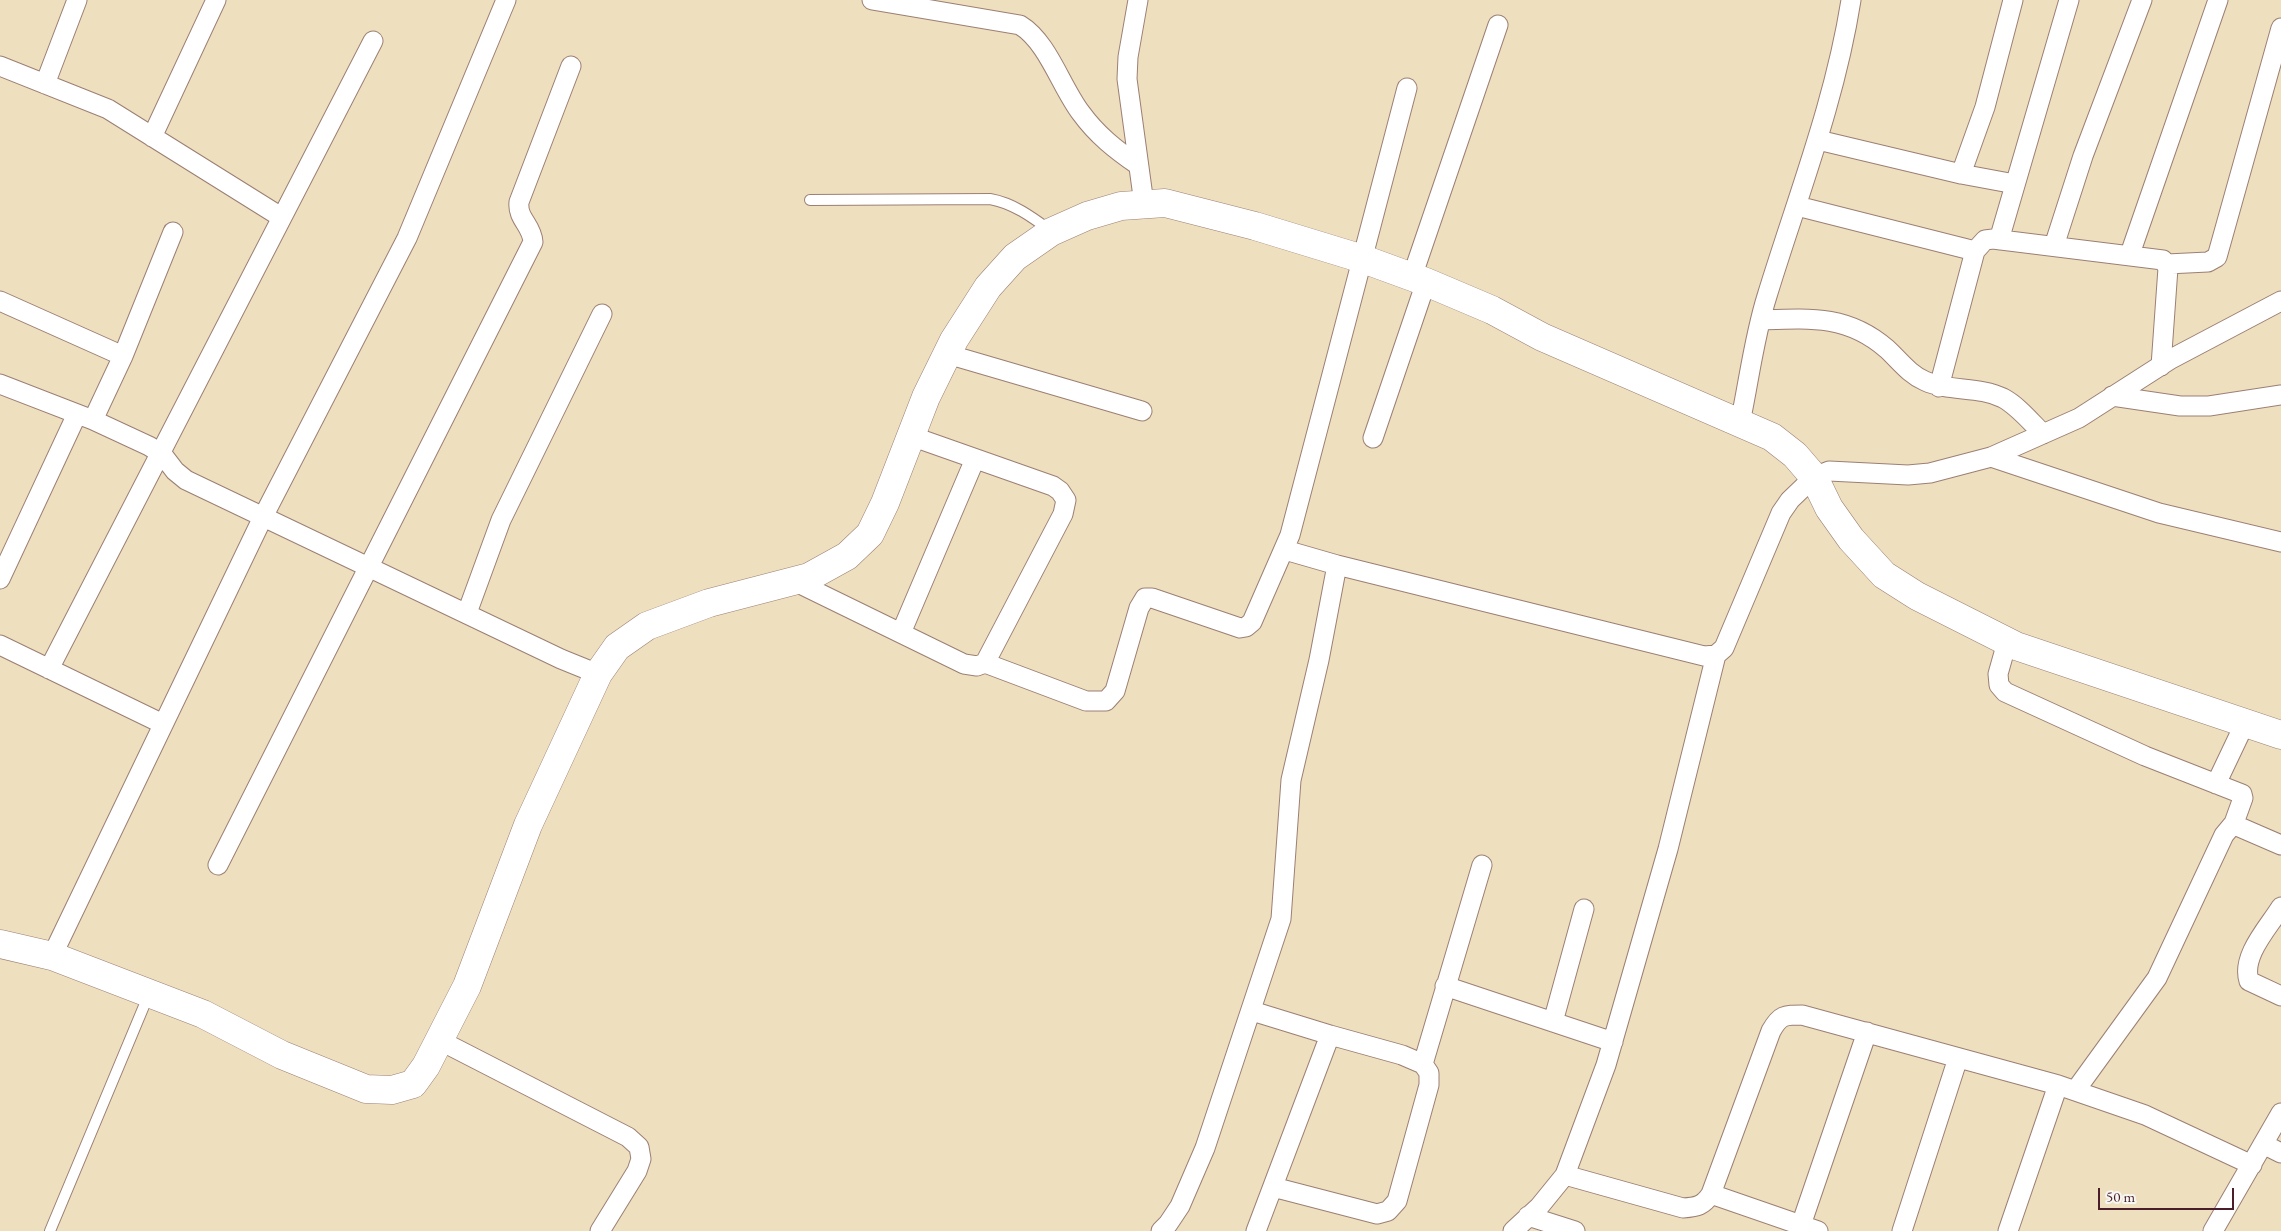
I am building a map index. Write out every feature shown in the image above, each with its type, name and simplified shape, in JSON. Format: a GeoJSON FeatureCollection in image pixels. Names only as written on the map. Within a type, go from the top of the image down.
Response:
{"type":"FeatureCollection","features":[{"type":"Feature","properties":{"kind":"street"},"geometry":{"type":"LineString","coordinates":[[45,84],[77,0]]}},
{"type":"Feature","properties":{"kind":"street"},"geometry":{"type":"LineString","coordinates":[[152,137],[216,0]]}},
{"type":"Feature","properties":{"kind":"street"},"geometry":{"type":"LineString","coordinates":[[52,956],[263,517],[407,238],[506,0]]}},
{"type":"Feature","properties":{"kind":"street"},"geometry":{"type":"LineString","coordinates":[[872,0],[1020,25],[1036,38],[1080,113],[1100,136],[1131,160]]}},
{"type":"Feature","properties":{"kind":"street"},"geometry":{"type":"LineString","coordinates":[[1138,0],[1128,57],[1127,88],[1132,119],[1131,160],[1144,204]]}},
{"type":"Feature","properties":{"kind":"street"},"geometry":{"type":"LineString","coordinates":[[1740,422],[1766,298],[1818,140],[1845,39],[1851,0]]}},
{"type":"Feature","properties":{"kind":"street"},"geometry":{"type":"LineString","coordinates":[[1961,174],[1984,107],[2013,0]]}},
{"type":"Feature","properties":{"kind":"street"},"geometry":{"type":"LineString","coordinates":[[1999,240],[2068,0]]}},
{"type":"Feature","properties":{"kind":"street"},"geometry":{"type":"LineString","coordinates":[[2054,246],[2083,156],[2142,0]]}},
{"type":"Feature","properties":{"kind":"street"},"geometry":{"type":"LineString","coordinates":[[2130,254],[2218,0]]}},
{"type":"Feature","properties":{"kind":"street"},"geometry":{"type":"LineString","coordinates":[[1373,438],[1419,279],[1498,25]]}},
{"type":"Feature","properties":{"kind":"street"},"geometry":{"type":"LineString","coordinates":[[2167,264],[2208,262],[2217,257],[2281,28]]}},
{"type":"Feature","properties":{"kind":"street"},"geometry":{"type":"LineString","coordinates":[[49,669],[162,454],[281,217],[373,41]]}},
{"type":"Feature","properties":{"kind":"street"},"geometry":{"type":"LineString","coordinates":[[0,66],[108,109],[281,217]]}},
{"type":"Feature","properties":{"kind":"street"},"geometry":{"type":"LineString","coordinates":[[218,865],[533,242],[532,232],[520,217],[518,211],[519,202],[571,66]]}},
{"type":"Feature","properties":{"kind":"street"},"geometry":{"type":"LineString","coordinates":[[794,581],[964,664],[976,666],[985,663],[1086,701],[1106,701],[1115,692],[1142,601],[1145,598],[1152,598],[1227,625],[1246,627],[1252,622],[1290,535],[1407,88]]}},
{"type":"Feature","properties":{"kind":"street"},"geometry":{"type":"LineString","coordinates":[[1818,140],[1961,174],[2015,184]]}},
{"type":"Feature","properties":{"kind":"street"},"geometry":{"type":"LineString","coordinates":[[0,944],[52,956],[203,1014],[282,1055],[366,1089],[392,1090],[413,1084],[439,1040],[467,986],[588,671],[647,626],[709,603],[809,577],[848,556],[870,534],[885,503],[926,397],[947,354],[988,287],[1015,257],[1051,232],[1087,216],[1121,206],[1165,203],[1255,226],[1363,259],[1419,279],[1492,310],[1542,336],[1740,422],[1772,437],[1794,455],[1814,477],[1829,508],[1851,539],[1884,574],[1917,596],[2007,642],[2281,735]]}},
{"type":"Feature","properties":{"kind":"street"},"geometry":{"type":"LineString","coordinates":[[1797,206],[1974,251]]}},
{"type":"Feature","properties":{"kind":"street"},"geometry":{"type":"LineString","coordinates":[[0,579],[85,417],[123,356],[173,232]]}},
{"type":"Feature","properties":{"kind":"street"},"geometry":{"type":"LineString","coordinates":[[1938,387],[1974,251],[1984,240],[2130,254],[2163,260],[2168,268],[2161,366]]}},
{"type":"Feature","properties":{"kind":"street"},"geometry":{"type":"LineString","coordinates":[[0,301],[123,356]]}},
{"type":"Feature","properties":{"kind":"street"},"geometry":{"type":"LineString","coordinates":[[1512,1231],[1552,1193],[1565,1174],[1606,1065],[1668,849],[1716,655],[1724,648],[1781,513],[1790,500],[1814,477],[1829,471],[1908,475],[1930,473],[1991,457],[2079,418],[2161,366],[2281,301]]}},
{"type":"Feature","properties":{"kind":"street"},"geometry":{"type":"LineString","coordinates":[[467,613],[501,520],[602,314]]}},
{"type":"Feature","properties":{"kind":"street"},"geometry":{"type":"LineString","coordinates":[[1761,320],[1808,318],[1844,324],[1870,336],[1922,380],[1938,387],[1981,392],[2003,398],[2043,434]]}},
{"type":"Feature","properties":{"kind":"street"},"geometry":{"type":"LineString","coordinates":[[947,354],[1142,411]]}},
{"type":"Feature","properties":{"kind":"street"},"geometry":{"type":"LineString","coordinates":[[0,384],[129,436],[162,454],[175,471],[186,480],[588,671]]}},
{"type":"Feature","properties":{"kind":"street"},"geometry":{"type":"LineString","coordinates":[[2112,396],[2180,406],[2209,406],[2281,395]]}},
{"type":"Feature","properties":{"kind":"street"},"geometry":{"type":"LineString","coordinates":[[911,436],[1053,486],[1060,491],[1066,500],[1063,514],[985,663]]}},
{"type":"Feature","properties":{"kind":"street"},"geometry":{"type":"LineString","coordinates":[[1991,457],[2159,513],[2281,542]]}},
{"type":"Feature","properties":{"kind":"street"},"geometry":{"type":"LineString","coordinates":[[902,633],[975,459]]}},
{"type":"Feature","properties":{"kind":"street"},"geometry":{"type":"LineString","coordinates":[[1284,550],[1338,566],[1704,656],[1716,655]]}},
{"type":"Feature","properties":{"kind":"street"},"geometry":{"type":"LineString","coordinates":[[1162,1231],[1180,1206],[1205,1148],[1281,919],[1292,780],[1338,566]]}},
{"type":"Feature","properties":{"kind":"street"},"geometry":{"type":"LineString","coordinates":[[2007,642],[1998,674],[1999,685],[2005,692],[2145,756],[2242,794],[2243,798],[2234,823],[2224,835],[2157,978],[2067,1088],[2008,1231]]}},
{"type":"Feature","properties":{"kind":"street"},"geometry":{"type":"LineString","coordinates":[[0,645],[163,724]]}},
{"type":"Feature","properties":{"kind":"street"},"geometry":{"type":"LineString","coordinates":[[2216,784],[2245,723]]}},
{"type":"Feature","properties":{"kind":"street"},"geometry":{"type":"LineString","coordinates":[[2234,823],[2281,845]]}},
{"type":"Feature","properties":{"kind":"street"},"geometry":{"type":"LineString","coordinates":[[1423,1064],[1482,865]]}},
{"type":"Feature","properties":{"kind":"street"},"geometry":{"type":"LineString","coordinates":[[2281,907],[2249,957],[2246,971],[2248,981],[2281,996]]}},
{"type":"Feature","properties":{"kind":"street"},"geometry":{"type":"LineString","coordinates":[[1553,1022],[1584,909]]}},
{"type":"Feature","properties":{"kind":"street"},"geometry":{"type":"LineString","coordinates":[[1445,986],[1612,1042]]}},
{"type":"Feature","properties":{"kind":"street"},"geometry":{"type":"LineString","coordinates":[[1252,1011],[1330,1036],[1402,1055],[1423,1064],[1429,1073],[1429,1085],[1397,1201],[1393,1207],[1377,1214],[1273,1187]]}},
{"type":"Feature","properties":{"kind":"street"},"geometry":{"type":"LineString","coordinates":[[1565,1174],[1683,1208],[1697,1207],[1705,1202],[1711,1194],[1771,1031],[1777,1020],[1788,1015],[1802,1015],[2067,1088],[2146,1115],[2252,1164]]}},
{"type":"Feature","properties":{"kind":"street"},"geometry":{"type":"LineString","coordinates":[[1711,1194],[1809,1228],[1866,1032]]}},
{"type":"Feature","properties":{"kind":"street"},"geometry":{"type":"LineString","coordinates":[[1256,1231],[1330,1036]]}},
{"type":"Feature","properties":{"kind":"street"},"geometry":{"type":"LineString","coordinates":[[439,1040],[628,1137],[639,1147],[641,1159],[637,1172],[600,1231]]}},
{"type":"Feature","properties":{"kind":"street"},"geometry":{"type":"LineString","coordinates":[[1902,1231],[1958,1058]]}},
{"type":"Feature","properties":{"kind":"street"},"geometry":{"type":"LineString","coordinates":[[2213,1231],[2281,1113]]}},
{"type":"Feature","properties":{"kind":"street"},"geometry":{"type":"LineString","coordinates":[[2263,1144],[2281,1152]]}},
{"type":"Feature","properties":{"kind":"street"},"geometry":{"type":"LineString","coordinates":[[1528,1216],[1575,1231]]}},
{"type":"Feature","properties":{"kind":"lane"},"geometry":{"type":"LineString","coordinates":[[810,200],[998,200],[1021,210],[1051,232]]}},
{"type":"Feature","properties":{"kind":"lane"},"geometry":{"type":"LineString","coordinates":[[50,1231],[150,994]]}}]}
